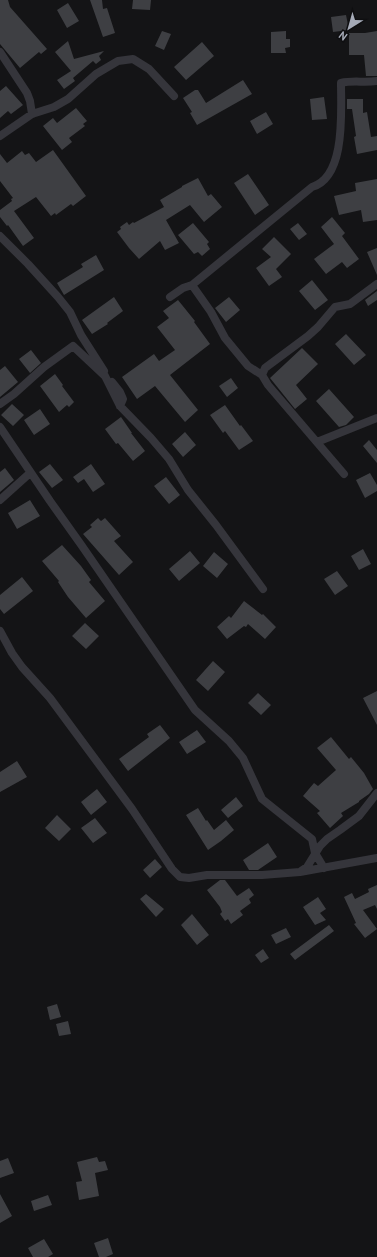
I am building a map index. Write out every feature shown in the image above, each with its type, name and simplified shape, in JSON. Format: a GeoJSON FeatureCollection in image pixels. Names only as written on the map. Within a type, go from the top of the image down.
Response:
{"type":"FeatureCollection","features":[{"type":"Feature","properties":{"kind":"street"},"geometry":{"type":"LineString","coordinates":[[0,52],[27,93],[32,114]]}},
{"type":"Feature","properties":{"kind":"street"},"geometry":{"type":"LineString","coordinates":[[0,136],[32,114],[54,107],[68,99],[96,74],[118,61],[133,59],[149,69],[174,96]]}},
{"type":"Feature","properties":{"kind":"street"},"geometry":{"type":"LineString","coordinates":[[170,297],[183,288],[192,285],[312,187],[319,185],[332,169],[337,157],[341,128],[341,83],[350,81],[377,81]]}},
{"type":"Feature","properties":{"kind":"street"},"geometry":{"type":"LineString","coordinates":[[0,236],[28,264],[70,312],[81,334],[108,378],[120,392],[123,399],[120,406]]}},
{"type":"Feature","properties":{"kind":"street"},"geometry":{"type":"LineString","coordinates":[[262,375],[265,368],[308,336],[335,307],[350,304],[377,284]]}},
{"type":"Feature","properties":{"kind":"street"},"geometry":{"type":"LineString","coordinates":[[192,285],[211,312],[225,338],[248,366],[262,375],[344,474]]}},
{"type":"Feature","properties":{"kind":"street"},"geometry":{"type":"LineString","coordinates":[[0,404],[14,394],[44,367],[73,346],[105,376],[120,406],[169,459],[188,490],[263,589]]}},
{"type":"Feature","properties":{"kind":"street"},"geometry":{"type":"LineString","coordinates":[[317,442],[377,418]]}},
{"type":"Feature","properties":{"kind":"street"},"geometry":{"type":"LineString","coordinates":[[0,427],[195,710],[229,741],[243,758],[262,799],[312,839],[315,853],[324,868]]}},
{"type":"Feature","properties":{"kind":"street"},"geometry":{"type":"LineString","coordinates":[[0,500],[30,472]]}},
{"type":"Feature","properties":{"kind":"street"},"geometry":{"type":"LineString","coordinates":[[0,631],[3,644],[50,698],[132,809],[172,869],[180,877],[189,878],[207,875],[262,875],[300,872],[377,858]]}},
{"type":"Feature","properties":{"kind":"street"},"geometry":{"type":"LineString","coordinates":[[300,872],[307,867],[315,853],[327,839],[359,816],[377,793]]}},
{"type":"Feature","properties":{"kind":"building"},"geometry":{"type":"Polygon","coordinates":[[[0,0],[8,0],[10,7],[47,49],[41,54],[39,52],[20,68],[0,44],[0,0]]]}},
{"type":"Feature","properties":{"kind":"building"},"geometry":{"type":"Polygon","coordinates":[[[90,0],[102,0],[103,9],[107,8],[115,33],[103,37],[90,0]]]}},
{"type":"Feature","properties":{"kind":"building"},"geometry":{"type":"Polygon","coordinates":[[[133,0],[151,0],[150,10],[132,9],[133,0]]]}},
{"type":"Feature","properties":{"kind":"building"},"geometry":{"type":"Polygon","coordinates":[[[68,3],[79,21],[67,28],[57,10],[68,3]]]}},
{"type":"Feature","properties":{"kind":"building"},"geometry":{"type":"Polygon","coordinates":[[[346,15],[349,30],[333,32],[331,17],[346,15]]]}},
{"type":"Feature","properties":{"kind":"building"},"geometry":{"type":"Polygon","coordinates":[[[162,31],[171,34],[164,50],[155,46],[162,31]]]}},
{"type":"Feature","properties":{"kind":"building"},"geometry":{"type":"Polygon","coordinates":[[[286,31],[286,39],[290,39],[290,47],[285,48],[286,53],[271,53],[271,32],[286,31]]]}},
{"type":"Feature","properties":{"kind":"building"},"geometry":{"type":"Polygon","coordinates":[[[377,31],[377,76],[366,76],[364,55],[349,55],[349,33],[377,31]]]}},
{"type":"Feature","properties":{"kind":"building"},"geometry":{"type":"Polygon","coordinates":[[[68,41],[74,59],[104,51],[99,56],[101,60],[96,64],[93,61],[73,78],[75,81],[64,89],[57,80],[71,71],[55,52],[68,41]]]}},
{"type":"Feature","properties":{"kind":"building"},"geometry":{"type":"Polygon","coordinates":[[[202,42],[214,56],[186,80],[174,67],[202,42]]]}},
{"type":"Feature","properties":{"kind":"building"},"geometry":{"type":"Polygon","coordinates":[[[243,80],[252,94],[197,125],[190,113],[192,112],[183,98],[195,90],[198,90],[206,103],[243,80]]]}},
{"type":"Feature","properties":{"kind":"building"},"geometry":{"type":"Polygon","coordinates":[[[6,86],[23,105],[11,114],[8,111],[0,118],[0,91],[6,86]]]}},
{"type":"Feature","properties":{"kind":"building"},"geometry":{"type":"Polygon","coordinates":[[[324,97],[327,119],[312,120],[310,99],[324,97]]]}},
{"type":"Feature","properties":{"kind":"building"},"geometry":{"type":"Polygon","coordinates":[[[347,99],[363,99],[363,113],[367,112],[371,137],[377,136],[377,150],[357,154],[352,109],[347,109],[347,99]]]}},
{"type":"Feature","properties":{"kind":"building"},"geometry":{"type":"Polygon","coordinates":[[[76,108],[87,121],[83,124],[85,126],[69,138],[72,142],[62,150],[43,126],[53,118],[57,123],[76,108]]]}},
{"type":"Feature","properties":{"kind":"building"},"geometry":{"type":"Polygon","coordinates":[[[266,112],[273,124],[257,134],[250,121],[266,112]]]}},
{"type":"Feature","properties":{"kind":"building"},"geometry":{"type":"Polygon","coordinates":[[[53,150],[86,196],[73,206],[71,204],[56,215],[55,213],[51,216],[36,197],[14,211],[34,238],[23,246],[8,225],[7,226],[0,217],[0,210],[12,201],[11,199],[13,198],[0,181],[0,154],[7,163],[22,151],[25,155],[29,153],[36,162],[53,150]]]}},
{"type":"Feature","properties":{"kind":"building"},"geometry":{"type":"Polygon","coordinates":[[[248,174],[269,205],[255,215],[234,183],[248,174]]]}},
{"type":"Feature","properties":{"kind":"building"},"geometry":{"type":"Polygon","coordinates":[[[198,178],[208,196],[211,194],[222,207],[204,222],[190,205],[166,220],[179,243],[165,250],[160,241],[139,259],[117,232],[121,229],[120,227],[127,222],[129,225],[133,222],[134,223],[164,207],[160,200],[198,178]]]}},
{"type":"Feature","properties":{"kind":"building"},"geometry":{"type":"Polygon","coordinates":[[[377,179],[377,220],[363,222],[361,210],[339,215],[334,196],[356,191],[355,183],[377,179]]]}},
{"type":"Feature","properties":{"kind":"building"},"geometry":{"type":"Polygon","coordinates":[[[332,217],[345,233],[342,236],[359,259],[347,268],[342,262],[326,274],[314,259],[334,244],[321,227],[332,217]]]}},
{"type":"Feature","properties":{"kind":"building"},"geometry":{"type":"Polygon","coordinates":[[[193,223],[209,242],[207,244],[210,249],[202,256],[198,252],[194,254],[178,235],[193,223]]]}},
{"type":"Feature","properties":{"kind":"building"},"geometry":{"type":"Polygon","coordinates":[[[298,223],[307,234],[299,240],[290,229],[298,223]]]}},
{"type":"Feature","properties":{"kind":"building"},"geometry":{"type":"Polygon","coordinates":[[[274,237],[291,254],[276,269],[282,277],[269,286],[256,268],[271,257],[262,249],[274,237]]]}},
{"type":"Feature","properties":{"kind":"building"},"geometry":{"type":"Polygon","coordinates":[[[377,248],[377,275],[367,252],[377,248]]]}},
{"type":"Feature","properties":{"kind":"building"},"geometry":{"type":"Polygon","coordinates":[[[96,255],[104,270],[64,295],[57,283],[83,267],[81,264],[96,255]]]}},
{"type":"Feature","properties":{"kind":"building"},"geometry":{"type":"Polygon","coordinates":[[[312,280],[328,300],[315,310],[299,291],[312,280]]]}},
{"type":"Feature","properties":{"kind":"building"},"geometry":{"type":"Polygon","coordinates":[[[377,291],[377,300],[368,306],[365,300],[377,291]]]}},
{"type":"Feature","properties":{"kind":"building"},"geometry":{"type":"Polygon","coordinates":[[[114,297],[123,311],[107,323],[108,324],[92,334],[82,320],[114,297]]]}},
{"type":"Feature","properties":{"kind":"building"},"geometry":{"type":"Polygon","coordinates":[[[229,297],[240,310],[226,322],[215,308],[229,297]]]}},
{"type":"Feature","properties":{"kind":"building"},"geometry":{"type":"Polygon","coordinates":[[[178,300],[195,321],[194,322],[210,344],[170,375],[198,410],[185,422],[155,386],[137,399],[122,377],[154,354],[159,361],[175,350],[157,327],[169,318],[163,311],[178,300]]]}},
{"type":"Feature","properties":{"kind":"building"},"geometry":{"type":"Polygon","coordinates":[[[346,334],[366,355],[354,365],[335,344],[346,334]]]}},
{"type":"Feature","properties":{"kind":"building"},"geometry":{"type":"Polygon","coordinates":[[[302,348],[318,364],[296,385],[307,399],[295,409],[270,378],[302,348]]]}},
{"type":"Feature","properties":{"kind":"building"},"geometry":{"type":"Polygon","coordinates":[[[31,350],[41,363],[30,373],[19,359],[31,350]]]}},
{"type":"Feature","properties":{"kind":"building"},"geometry":{"type":"Polygon","coordinates":[[[5,366],[18,382],[0,397],[0,370],[5,366]]]}},
{"type":"Feature","properties":{"kind":"building"},"geometry":{"type":"Polygon","coordinates":[[[55,374],[74,402],[69,407],[67,405],[59,412],[40,386],[55,374]]]}},
{"type":"Feature","properties":{"kind":"building"},"geometry":{"type":"Polygon","coordinates":[[[231,378],[238,388],[227,397],[219,386],[231,378]]]}},
{"type":"Feature","properties":{"kind":"building"},"geometry":{"type":"Polygon","coordinates":[[[329,389],[354,417],[346,425],[339,427],[316,401],[329,389]]]}},
{"type":"Feature","properties":{"kind":"building"},"geometry":{"type":"Polygon","coordinates":[[[12,404],[24,415],[13,426],[1,415],[12,404]]]}},
{"type":"Feature","properties":{"kind":"building"},"geometry":{"type":"Polygon","coordinates":[[[225,405],[253,441],[239,450],[225,431],[223,433],[210,415],[225,405]]]}},
{"type":"Feature","properties":{"kind":"building"},"geometry":{"type":"Polygon","coordinates":[[[40,409],[50,424],[34,435],[24,420],[40,409]]]}},
{"type":"Feature","properties":{"kind":"building"},"geometry":{"type":"Polygon","coordinates":[[[121,417],[145,451],[133,461],[118,443],[116,444],[105,429],[121,417]]]}},
{"type":"Feature","properties":{"kind":"building"},"geometry":{"type":"Polygon","coordinates":[[[185,432],[196,445],[183,457],[172,444],[185,432]]]}},
{"type":"Feature","properties":{"kind":"building"},"geometry":{"type":"Polygon","coordinates":[[[369,440],[377,450],[377,463],[363,446],[369,440]]]}},
{"type":"Feature","properties":{"kind":"building"},"geometry":{"type":"Polygon","coordinates":[[[50,464],[63,480],[52,488],[39,472],[50,464]]]}},
{"type":"Feature","properties":{"kind":"building"},"geometry":{"type":"Polygon","coordinates":[[[91,464],[105,484],[93,492],[84,479],[78,483],[73,477],[91,464]]]}},
{"type":"Feature","properties":{"kind":"building"},"geometry":{"type":"Polygon","coordinates":[[[5,468],[14,480],[0,492],[0,472],[5,468]]]}},
{"type":"Feature","properties":{"kind":"building"},"geometry":{"type":"Polygon","coordinates":[[[370,473],[377,485],[377,491],[365,498],[356,480],[370,473]]]}},
{"type":"Feature","properties":{"kind":"building"},"geometry":{"type":"Polygon","coordinates":[[[166,477],[180,495],[169,504],[154,486],[166,477]]]}},
{"type":"Feature","properties":{"kind":"building"},"geometry":{"type":"Polygon","coordinates":[[[30,500],[40,516],[17,529],[8,513],[30,500]]]}},
{"type":"Feature","properties":{"kind":"building"},"geometry":{"type":"Polygon","coordinates":[[[98,518],[101,521],[105,518],[121,536],[114,541],[133,562],[119,575],[83,534],[92,527],[90,525],[98,518]]]}},
{"type":"Feature","properties":{"kind":"building"},"geometry":{"type":"Polygon","coordinates":[[[62,545],[81,566],[91,580],[89,582],[105,601],[86,618],[68,597],[58,582],[59,581],[42,561],[62,545]]]}},
{"type":"Feature","properties":{"kind":"building"},"geometry":{"type":"Polygon","coordinates":[[[363,549],[371,564],[359,570],[351,556],[363,549]]]}},
{"type":"Feature","properties":{"kind":"building"},"geometry":{"type":"Polygon","coordinates":[[[190,551],[200,563],[179,581],[169,569],[190,551]]]}},
{"type":"Feature","properties":{"kind":"building"},"geometry":{"type":"Polygon","coordinates":[[[214,552],[228,564],[217,578],[203,566],[214,552]]]}},
{"type":"Feature","properties":{"kind":"building"},"geometry":{"type":"Polygon","coordinates":[[[337,571],[348,586],[335,595],[324,579],[337,571]]]}},
{"type":"Feature","properties":{"kind":"building"},"geometry":{"type":"Polygon","coordinates":[[[22,577],[33,591],[4,614],[0,609],[0,595],[22,577]]]}},
{"type":"Feature","properties":{"kind":"building"},"geometry":{"type":"Polygon","coordinates":[[[244,601],[262,615],[263,614],[276,627],[265,639],[248,624],[246,627],[244,626],[227,639],[217,627],[229,616],[231,618],[244,601]]]}},
{"type":"Feature","properties":{"kind":"building"},"geometry":{"type":"Polygon","coordinates":[[[85,623],[99,636],[86,649],[72,636],[85,623]]]}},
{"type":"Feature","properties":{"kind":"building"},"geometry":{"type":"Polygon","coordinates":[[[213,661],[225,672],[208,691],[196,680],[213,661]]]}},
{"type":"Feature","properties":{"kind":"building"},"geometry":{"type":"Polygon","coordinates":[[[377,691],[377,725],[363,698],[377,691]]]}},
{"type":"Feature","properties":{"kind":"building"},"geometry":{"type":"Polygon","coordinates":[[[258,693],[271,705],[261,715],[248,703],[258,693]]]}},
{"type":"Feature","properties":{"kind":"building"},"geometry":{"type":"Polygon","coordinates":[[[160,725],[170,738],[128,771],[119,759],[149,737],[147,734],[160,725]]]}},
{"type":"Feature","properties":{"kind":"building"},"geometry":{"type":"Polygon","coordinates":[[[197,730],[206,742],[187,754],[179,742],[197,730]]]}},
{"type":"Feature","properties":{"kind":"building"},"geometry":{"type":"Polygon","coordinates":[[[331,737],[349,759],[351,757],[364,773],[373,789],[359,802],[341,813],[343,816],[330,828],[317,813],[320,811],[303,796],[314,783],[318,786],[336,770],[317,748],[331,737]]]}},
{"type":"Feature","properties":{"kind":"building"},"geometry":{"type":"Polygon","coordinates":[[[17,761],[27,777],[0,792],[0,772],[17,761]]]}},
{"type":"Feature","properties":{"kind":"building"},"geometry":{"type":"Polygon","coordinates":[[[97,789],[107,802],[91,815],[81,802],[97,789]]]}},
{"type":"Feature","properties":{"kind":"building"},"geometry":{"type":"Polygon","coordinates":[[[236,797],[243,806],[228,818],[221,810],[236,797]]]}},
{"type":"Feature","properties":{"kind":"building"},"geometry":{"type":"Polygon","coordinates":[[[198,808],[214,830],[226,820],[234,830],[208,850],[186,815],[198,808]]]}},
{"type":"Feature","properties":{"kind":"building"},"geometry":{"type":"Polygon","coordinates":[[[57,815],[71,829],[59,841],[45,828],[57,815]]]}},
{"type":"Feature","properties":{"kind":"building"},"geometry":{"type":"Polygon","coordinates":[[[95,818],[107,833],[93,843],[81,828],[95,818]]]}},
{"type":"Feature","properties":{"kind":"building"},"geometry":{"type":"Polygon","coordinates":[[[268,843],[277,857],[258,870],[249,870],[243,860],[268,843]]]}},
{"type":"Feature","properties":{"kind":"building"},"geometry":{"type":"Polygon","coordinates":[[[155,859],[162,867],[150,878],[143,870],[155,859]]]}},
{"type":"Feature","properties":{"kind":"building"},"geometry":{"type":"Polygon","coordinates":[[[220,880],[225,880],[237,896],[249,888],[254,895],[249,899],[251,903],[240,911],[243,915],[231,924],[228,919],[225,921],[220,914],[222,912],[220,907],[207,890],[220,880]]]}},
{"type":"Feature","properties":{"kind":"building"},"geometry":{"type":"Polygon","coordinates":[[[377,885],[377,909],[375,905],[363,910],[377,929],[365,938],[354,924],[356,923],[344,897],[352,893],[355,899],[369,892],[368,889],[377,885]]]}},
{"type":"Feature","properties":{"kind":"building"},"geometry":{"type":"Polygon","coordinates":[[[146,894],[164,909],[156,917],[140,899],[146,894]]]}},
{"type":"Feature","properties":{"kind":"building"},"geometry":{"type":"Polygon","coordinates":[[[318,897],[326,909],[320,913],[326,920],[315,925],[303,907],[318,897]]]}},
{"type":"Feature","properties":{"kind":"building"},"geometry":{"type":"Polygon","coordinates":[[[192,914],[209,935],[197,945],[181,925],[192,914]]]}},
{"type":"Feature","properties":{"kind":"building"},"geometry":{"type":"Polygon","coordinates":[[[329,925],[334,931],[295,960],[290,954],[329,925]]]}},
{"type":"Feature","properties":{"kind":"building"},"geometry":{"type":"Polygon","coordinates":[[[286,928],[291,937],[276,944],[271,935],[286,928]]]}},
{"type":"Feature","properties":{"kind":"building"},"geometry":{"type":"Polygon","coordinates":[[[263,949],[269,958],[261,963],[255,955],[263,949]]]}},
{"type":"Feature","properties":{"kind":"building"},"geometry":{"type":"Polygon","coordinates":[[[57,1004],[61,1017],[50,1020],[47,1007],[57,1004]]]}},
{"type":"Feature","properties":{"kind":"building"},"geometry":{"type":"Polygon","coordinates":[[[68,1021],[71,1034],[59,1036],[56,1024],[68,1021]]]}},
{"type":"Feature","properties":{"kind":"building"},"geometry":{"type":"Polygon","coordinates":[[[97,1157],[99,1162],[105,1161],[108,1170],[95,1173],[99,1196],[79,1200],[76,1182],[82,1181],[77,1162],[97,1157]]]}},
{"type":"Feature","properties":{"kind":"building"},"geometry":{"type":"Polygon","coordinates":[[[8,1158],[14,1173],[0,1178],[0,1161],[8,1158]]]}},
{"type":"Feature","properties":{"kind":"building"},"geometry":{"type":"Polygon","coordinates":[[[0,1194],[12,1216],[0,1223],[0,1194]]]}},
{"type":"Feature","properties":{"kind":"building"},"geometry":{"type":"Polygon","coordinates":[[[48,1195],[52,1205],[34,1211],[31,1201],[48,1195]]]}},
{"type":"Feature","properties":{"kind":"building"},"geometry":{"type":"Polygon","coordinates":[[[108,1238],[113,1254],[106,1257],[99,1257],[94,1243],[108,1238]]]}},
{"type":"Feature","properties":{"kind":"building"},"geometry":{"type":"Polygon","coordinates":[[[44,1239],[53,1254],[48,1257],[33,1257],[28,1248],[44,1239]]]}}]}
